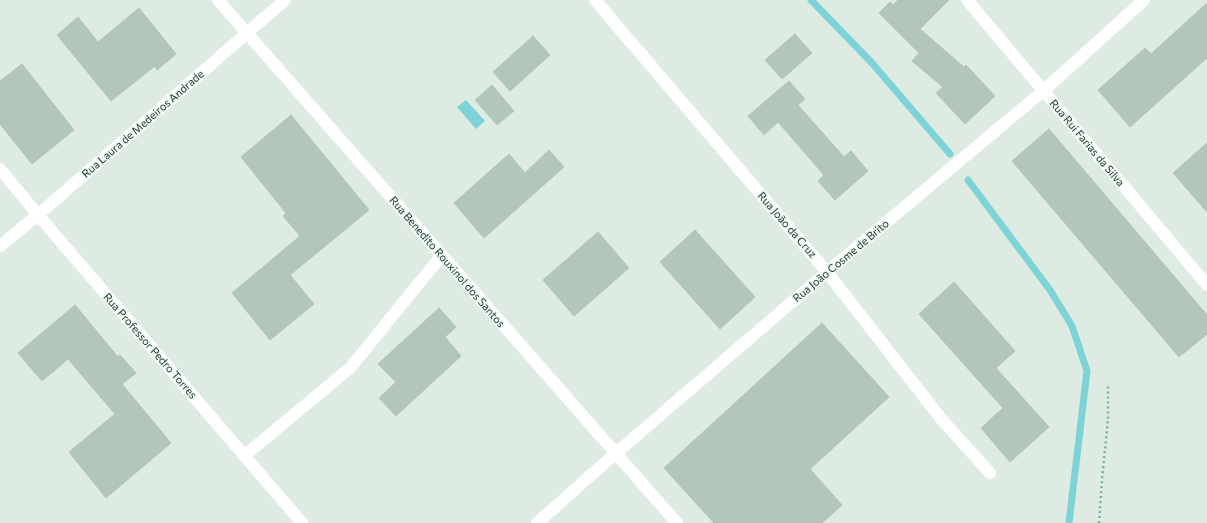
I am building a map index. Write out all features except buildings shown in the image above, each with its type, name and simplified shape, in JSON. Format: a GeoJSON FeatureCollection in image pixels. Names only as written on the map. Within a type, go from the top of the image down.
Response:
{"type":"FeatureCollection","features":[{"type":"Feature","properties":{"kind":"street","name":"Rua Benedito Rouxinol dos Santos"},"geometry":{"type":"LineString","coordinates":[[218,0],[677,523]]}},
{"type":"Feature","properties":{"kind":"street","name":"Rua Laura de Medeiros Andrade"},"geometry":{"type":"LineString","coordinates":[[0,246],[38,215],[285,0]]}},
{"type":"Feature","properties":{"kind":"street","name":"Rua João da Cruz"},"geometry":{"type":"LineString","coordinates":[[595,0],[827,272],[942,420],[990,473]]}},
{"type":"Feature","properties":{"kind":"street","name":"Rua Rui Farias da Silva"},"geometry":{"type":"LineString","coordinates":[[967,0],[1207,285]]}},
{"type":"Feature","properties":{"kind":"street","name":"Rua João Cosme de Brito"},"geometry":{"type":"LineString","coordinates":[[537,523],[827,272],[1043,91],[1144,0]]}},
{"type":"Feature","properties":{"kind":"street","name":"Rua Professor Pedro Torres"},"geometry":{"type":"LineString","coordinates":[[0,169],[302,523]]}},
{"type":"Feature","properties":{"kind":"street"},"geometry":{"type":"LineString","coordinates":[[244,456],[350,368],[442,255]]}},
{"type":"Feature","properties":{"kind":"path"},"geometry":{"type":"LineString","coordinates":[[1099,523],[1108,419],[1108,385]]}},
{"type":"Feature","properties":{"kind":"water"},"geometry":{"type":"Polygon","coordinates":[[[466,100],[485,121],[476,129],[457,107],[466,100]]]}},
{"type":"Feature","properties":{"kind":"waterway"},"geometry":{"type":"LineString","coordinates":[[811,0],[872,63],[950,154]]}},
{"type":"Feature","properties":{"kind":"waterway"},"geometry":{"type":"LineString","coordinates":[[968,180],[1050,290],[1072,326],[1087,371],[1069,523]]}}]}
